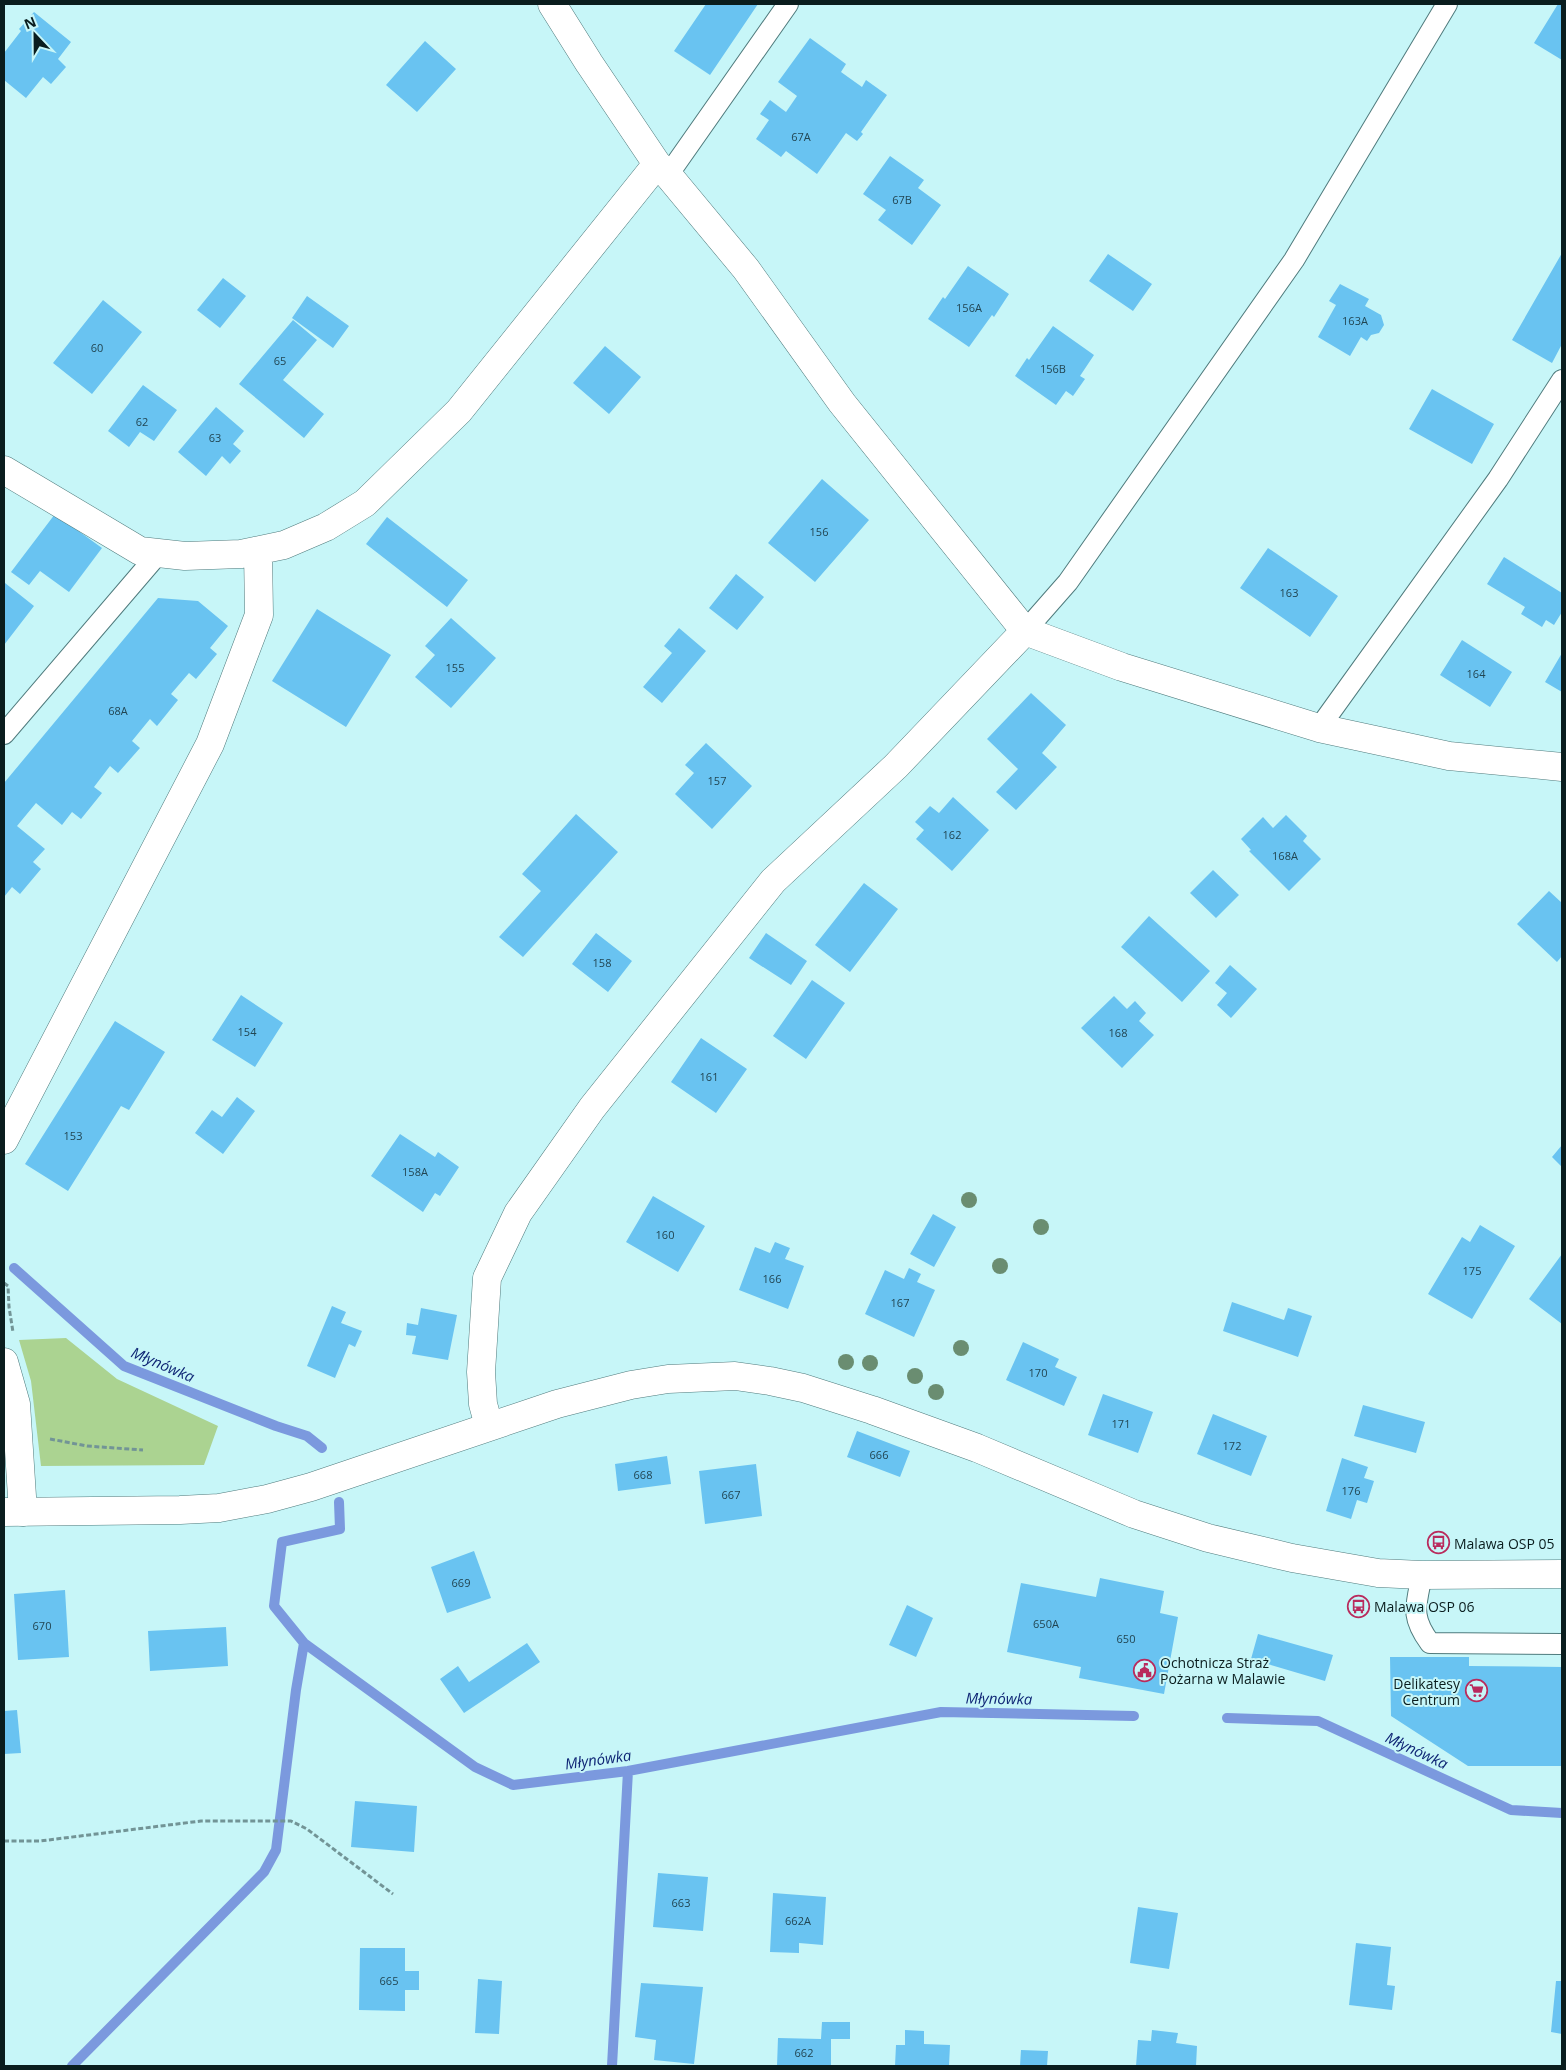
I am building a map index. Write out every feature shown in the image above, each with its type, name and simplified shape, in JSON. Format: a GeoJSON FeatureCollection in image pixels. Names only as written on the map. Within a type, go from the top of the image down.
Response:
{"type":"FeatureCollection","features":[{"type":"Feature","properties":{"kind":"street"},"geometry":{"type":"LineString","coordinates":[[552,4],[589,63],[662,169],[746,269],[842,403],[1025,631],[1131,670],[1319,728],[1449,756],[1562,767]]}},
{"type":"Feature","properties":{"kind":"street"},"geometry":{"type":"LineString","coordinates":[[4,470],[140,551],[194,556],[241,554],[284,546],[326,528],[365,503],[404,467],[459,411],[662,169]]}},
{"type":"Feature","properties":{"kind":"street"},"geometry":{"type":"LineString","coordinates":[[4,1140],[210,744],[259,615],[258,551]]}},
{"type":"Feature","properties":{"kind":"street"},"geometry":{"type":"LineString","coordinates":[[489,1426],[483,1404],[481,1372],[487,1278],[518,1213],[592,1108],[773,881],[896,766],[1025,631]]}},
{"type":"Feature","properties":{"kind":"street"},"geometry":{"type":"LineString","coordinates":[[4,1362],[16,1404],[13,1512],[219,1508],[310,1488],[557,1404],[650,1382],[682,1378],[735,1376],[770,1380],[803,1388],[907,1422],[977,1448],[1134,1514],[1208,1538],[1332,1566],[1378,1573],[1422,1576],[1562,1574]]}},
{"type":"Feature","properties":{"kind":"lane"},"geometry":{"type":"LineString","coordinates":[[662,169],[788,4]]}},
{"type":"Feature","properties":{"kind":"lane"},"geometry":{"type":"LineString","coordinates":[[1025,631],[1068,582],[1294,260],[1447,4]]}},
{"type":"Feature","properties":{"kind":"lane"},"geometry":{"type":"LineString","coordinates":[[1319,728],[1498,479],[1562,380]]}},
{"type":"Feature","properties":{"kind":"lane"},"geometry":{"type":"LineString","coordinates":[[4,734],[158,554]]}},
{"type":"Feature","properties":{"kind":"lane"},"geometry":{"type":"LineString","coordinates":[[1422,1576],[1415,1613],[1421,1631],[1430,1643],[1562,1644]]}},
{"type":"Feature","properties":{"kind":"path"},"geometry":{"type":"LineString","coordinates":[[4,1283],[8,1286]]}},
{"type":"Feature","properties":{"kind":"path"},"geometry":{"type":"LineString","coordinates":[[46,1438],[87,1446],[143,1450]]}},
{"type":"Feature","properties":{"kind":"path"},"geometry":{"type":"LineString","coordinates":[[4,1841],[40,1841],[201,1822],[291,1821],[307,1829],[392,1894]]}},
{"type":"Feature","properties":{"kind":"green space"},"geometry":{"type":"Polygon","coordinates":[[[66,1338],[117,1379],[218,1426],[204,1465],[41,1466],[31,1381],[19,1340],[66,1338]]]}},
{"type":"Feature","properties":{"kind":"building"},"geometry":{"type":"Polygon","coordinates":[[[706,4],[758,4],[710,75],[674,51],[706,4]]]}},
{"type":"Feature","properties":{"kind":"building"},"geometry":{"type":"Polygon","coordinates":[[[1558,4],[1562,4],[1562,60],[1534,43],[1558,4]]]}},
{"type":"Feature","properties":{"kind":"building"},"geometry":{"type":"Polygon","coordinates":[[[34,12],[71,42],[58,59],[66,67],[51,84],[43,77],[26,98],[4,80],[4,53],[21,31],[19,29],[34,12]]]}},
{"type":"Feature","properties":{"kind":"building"},"geometry":{"type":"Polygon","coordinates":[[[810,38],[846,64],[841,72],[862,87],[866,80],[887,95],[861,132],[863,134],[857,141],[846,133],[817,174],[786,151],[781,157],[756,139],[769,120],[760,114],[770,100],[786,112],[797,96],[778,82],[810,38]]]}},
{"type":"Feature","properties":{"kind":"building"},"geometry":{"type":"Polygon","coordinates":[[[425,41],[456,69],[417,112],[386,85],[425,41]]]}},
{"type":"Feature","properties":{"kind":"building"},"geometry":{"type":"Polygon","coordinates":[[[890,156],[924,180],[918,188],[941,205],[912,245],[878,220],[886,210],[863,194],[890,156]]]}},
{"type":"Feature","properties":{"kind":"building"},"geometry":{"type":"Polygon","coordinates":[[[1562,253],[1562,344],[1552,363],[1512,340],[1562,253]]]}},
{"type":"Feature","properties":{"kind":"building"},"geometry":{"type":"Polygon","coordinates":[[[1108,254],[1152,284],[1133,311],[1089,281],[1108,254]]]}},
{"type":"Feature","properties":{"kind":"building"},"geometry":{"type":"Polygon","coordinates":[[[968,266],[1009,294],[994,317],[992,315],[969,347],[928,319],[943,297],[945,299],[968,266]]]}},
{"type":"Feature","properties":{"kind":"building"},"geometry":{"type":"Polygon","coordinates":[[[223,278],[246,296],[220,328],[197,310],[223,278]]]}},
{"type":"Feature","properties":{"kind":"building"},"geometry":{"type":"Polygon","coordinates":[[[1340,284],[1369,299],[1365,306],[1381,315],[1384,325],[1379,333],[1371,335],[1367,341],[1361,337],[1350,356],[1318,337],[1336,305],[1329,301],[1340,284]]]}},
{"type":"Feature","properties":{"kind":"building"},"geometry":{"type":"Polygon","coordinates":[[[307,296],[349,326],[333,348],[292,318],[307,296]]]}},
{"type":"Feature","properties":{"kind":"building"},"geometry":{"type":"Polygon","coordinates":[[[103,300],[142,332],[92,394],[53,363],[103,300]]]}},
{"type":"Feature","properties":{"kind":"building"},"geometry":{"type":"Polygon","coordinates":[[[293,320],[317,340],[283,380],[324,414],[304,438],[239,384],[293,320]]]}},
{"type":"Feature","properties":{"kind":"building"},"geometry":{"type":"Polygon","coordinates":[[[1053,326],[1094,355],[1080,376],[1085,379],[1073,396],[1066,391],[1056,405],[1015,376],[1053,326]]]}},
{"type":"Feature","properties":{"kind":"building"},"geometry":{"type":"Polygon","coordinates":[[[605,346],[641,377],[609,414],[573,383],[605,346]]]}},
{"type":"Feature","properties":{"kind":"building"},"geometry":{"type":"Polygon","coordinates":[[[143,385],[177,410],[154,441],[140,432],[129,447],[108,431],[143,385]]]}},
{"type":"Feature","properties":{"kind":"building"},"geometry":{"type":"Polygon","coordinates":[[[1432,389],[1494,424],[1472,464],[1409,429],[1432,389]]]}},
{"type":"Feature","properties":{"kind":"building"},"geometry":{"type":"Polygon","coordinates":[[[216,407],[244,431],[233,444],[241,451],[230,464],[222,456],[206,476],[178,452],[216,407]]]}},
{"type":"Feature","properties":{"kind":"building"},"geometry":{"type":"Polygon","coordinates":[[[822,479],[869,520],[815,582],[768,543],[822,479]]]}},
{"type":"Feature","properties":{"kind":"building"},"geometry":{"type":"Polygon","coordinates":[[[55,514],[102,548],[69,592],[40,571],[29,585],[11,572],[55,514]]]}},
{"type":"Feature","properties":{"kind":"building"},"geometry":{"type":"Polygon","coordinates":[[[387,517],[468,580],[447,607],[366,544],[387,517]]]}},
{"type":"Feature","properties":{"kind":"building"},"geometry":{"type":"Polygon","coordinates":[[[1268,548],[1338,596],[1310,637],[1240,588],[1268,548]]]}},
{"type":"Feature","properties":{"kind":"building"},"geometry":{"type":"Polygon","coordinates":[[[1504,557],[1562,593],[1562,612],[1554,625],[1546,620],[1542,627],[1521,614],[1525,607],[1487,584],[1504,557]]]}},
{"type":"Feature","properties":{"kind":"building"},"geometry":{"type":"Polygon","coordinates":[[[736,574],[764,597],[737,630],[709,608],[736,574]]]}},
{"type":"Feature","properties":{"kind":"building"},"geometry":{"type":"Polygon","coordinates":[[[4,584],[34,606],[4,645],[4,584]]]}},
{"type":"Feature","properties":{"kind":"building"},"geometry":{"type":"Polygon","coordinates":[[[158,598],[198,601],[228,626],[210,648],[217,654],[196,679],[189,673],[171,694],[178,700],[157,726],[150,719],[132,741],[140,748],[118,773],[110,766],[94,787],[102,793],[81,819],[72,812],[62,825],[36,803],[17,826],[45,849],[33,862],[41,869],[20,894],[12,887],[4,897],[4,783],[158,598]]]}},
{"type":"Feature","properties":{"kind":"building"},"geometry":{"type":"Polygon","coordinates":[[[317,609],[391,655],[346,727],[272,681],[317,609]]]}},
{"type":"Feature","properties":{"kind":"building"},"geometry":{"type":"Polygon","coordinates":[[[451,618],[496,658],[451,708],[415,677],[435,655],[425,646],[451,618]]]}},
{"type":"Feature","properties":{"kind":"building"},"geometry":{"type":"Polygon","coordinates":[[[679,628],[706,651],[662,703],[643,687],[672,653],[664,646],[679,628]]]}},
{"type":"Feature","properties":{"kind":"building"},"geometry":{"type":"Polygon","coordinates":[[[1462,640],[1512,672],[1490,707],[1440,675],[1462,640]]]}},
{"type":"Feature","properties":{"kind":"building"},"geometry":{"type":"Polygon","coordinates":[[[1562,653],[1562,692],[1545,682],[1562,653]]]}},
{"type":"Feature","properties":{"kind":"building"},"geometry":{"type":"Polygon","coordinates":[[[1031,693],[1066,725],[1042,753],[1057,767],[1016,810],[996,792],[1018,769],[987,739],[1031,693]]]}},
{"type":"Feature","properties":{"kind":"building"},"geometry":{"type":"Polygon","coordinates":[[[706,743],[752,786],[712,829],[675,794],[694,773],[685,765],[706,743]]]}},
{"type":"Feature","properties":{"kind":"building"},"geometry":{"type":"Polygon","coordinates":[[[953,797],[989,830],[952,871],[916,839],[924,830],[915,822],[930,806],[939,813],[953,797]]]}},
{"type":"Feature","properties":{"kind":"building"},"geometry":{"type":"Polygon","coordinates":[[[576,814],[618,852],[523,957],[499,937],[541,891],[522,874],[576,814]]]}},
{"type":"Feature","properties":{"kind":"building"},"geometry":{"type":"Polygon","coordinates":[[[1286,815],[1307,836],[1303,841],[1321,859],[1289,891],[1249,851],[1251,850],[1241,839],[1263,817],[1273,828],[1286,815]]]}},
{"type":"Feature","properties":{"kind":"building"},"geometry":{"type":"Polygon","coordinates":[[[1213,870],[1239,895],[1216,918],[1190,893],[1213,870]]]}},
{"type":"Feature","properties":{"kind":"building"},"geometry":{"type":"Polygon","coordinates":[[[864,883],[898,909],[850,972],[815,945],[864,883]]]}},
{"type":"Feature","properties":{"kind":"building"},"geometry":{"type":"Polygon","coordinates":[[[1549,891],[1562,903],[1562,956],[1557,962],[1517,924],[1549,891]]]}},
{"type":"Feature","properties":{"kind":"building"},"geometry":{"type":"Polygon","coordinates":[[[1149,916],[1210,971],[1182,1002],[1121,947],[1149,916]]]}},
{"type":"Feature","properties":{"kind":"building"},"geometry":{"type":"Polygon","coordinates":[[[596,933],[632,961],[608,992],[572,964],[596,933]]]}},
{"type":"Feature","properties":{"kind":"building"},"geometry":{"type":"Polygon","coordinates":[[[766,933],[807,961],[791,985],[749,958],[766,933]]]}},
{"type":"Feature","properties":{"kind":"building"},"geometry":{"type":"Polygon","coordinates":[[[1230,965],[1257,989],[1231,1018],[1217,1005],[1227,993],[1215,983],[1230,965]]]}},
{"type":"Feature","properties":{"kind":"building"},"geometry":{"type":"Polygon","coordinates":[[[812,980],[845,1003],[806,1059],[773,1036],[812,980]]]}},
{"type":"Feature","properties":{"kind":"building"},"geometry":{"type":"Polygon","coordinates":[[[241,995],[283,1023],[255,1067],[212,1040],[241,995]]]}},
{"type":"Feature","properties":{"kind":"building"},"geometry":{"type":"Polygon","coordinates":[[[1114,996],[1127,1009],[1135,1001],[1146,1013],[1139,1021],[1154,1035],[1122,1068],[1081,1028],[1114,996]]]}},
{"type":"Feature","properties":{"kind":"building"},"geometry":{"type":"Polygon","coordinates":[[[115,1021],[165,1052],[129,1110],[121,1106],[68,1191],[25,1164],[115,1021]]]}},
{"type":"Feature","properties":{"kind":"building"},"geometry":{"type":"Polygon","coordinates":[[[701,1038],[747,1069],[716,1113],[671,1082],[701,1038]]]}},
{"type":"Feature","properties":{"kind":"building"},"geometry":{"type":"Polygon","coordinates":[[[237,1097],[255,1111],[223,1154],[195,1133],[212,1110],[222,1117],[237,1097]]]}},
{"type":"Feature","properties":{"kind":"building"},"geometry":{"type":"Polygon","coordinates":[[[400,1134],[435,1157],[438,1152],[459,1167],[440,1196],[435,1193],[423,1212],[371,1176],[400,1134]]]}},
{"type":"Feature","properties":{"kind":"building"},"geometry":{"type":"Polygon","coordinates":[[[1562,1145],[1562,1167],[1552,1157],[1562,1145]]]}},
{"type":"Feature","properties":{"kind":"building"},"geometry":{"type":"Polygon","coordinates":[[[653,1196],[705,1226],[678,1272],[626,1242],[653,1196]]]}},
{"type":"Feature","properties":{"kind":"building"},"geometry":{"type":"Polygon","coordinates":[[[933,1214],[956,1227],[934,1267],[910,1254],[933,1214]]]}},
{"type":"Feature","properties":{"kind":"building"},"geometry":{"type":"Polygon","coordinates":[[[1480,1225],[1515,1246],[1472,1319],[1428,1294],[1462,1237],[1470,1242],[1480,1225]]]}},
{"type":"Feature","properties":{"kind":"building"},"geometry":{"type":"Polygon","coordinates":[[[775,1242],[790,1248],[785,1259],[804,1266],[788,1309],[739,1290],[755,1247],[770,1253],[775,1242]]]}},
{"type":"Feature","properties":{"kind":"building"},"geometry":{"type":"Polygon","coordinates":[[[1562,1254],[1562,1324],[1529,1299],[1562,1254]]]}},
{"type":"Feature","properties":{"kind":"building"},"geometry":{"type":"Polygon","coordinates":[[[909,1268],[921,1274],[917,1282],[935,1290],[914,1337],[865,1314],[885,1270],[904,1279],[909,1268]]]}},
{"type":"Feature","properties":{"kind":"building"},"geometry":{"type":"Polygon","coordinates":[[[1232,1302],[1284,1320],[1288,1308],[1312,1316],[1298,1357],[1223,1331],[1232,1302]]]}},
{"type":"Feature","properties":{"kind":"building"},"geometry":{"type":"Polygon","coordinates":[[[332,1306],[346,1312],[341,1323],[362,1331],[355,1347],[349,1344],[335,1378],[307,1366],[332,1306]]]}},
{"type":"Feature","properties":{"kind":"building"},"geometry":{"type":"Polygon","coordinates":[[[421,1308],[457,1315],[448,1360],[412,1354],[416,1336],[406,1335],[407,1323],[418,1325],[421,1308]]]}},
{"type":"Feature","properties":{"kind":"building"},"geometry":{"type":"Polygon","coordinates":[[[1023,1342],[1059,1359],[1055,1367],[1077,1377],[1064,1406],[1006,1380],[1023,1342]]]}},
{"type":"Feature","properties":{"kind":"building"},"geometry":{"type":"Polygon","coordinates":[[[1103,1394],[1153,1412],[1138,1453],[1088,1435],[1103,1394]]]}},
{"type":"Feature","properties":{"kind":"building"},"geometry":{"type":"Polygon","coordinates":[[[1363,1405],[1425,1422],[1416,1453],[1354,1436],[1363,1405]]]}},
{"type":"Feature","properties":{"kind":"building"},"geometry":{"type":"Polygon","coordinates":[[[1213,1414],[1267,1436],[1251,1476],[1197,1454],[1213,1414]]]}},
{"type":"Feature","properties":{"kind":"building"},"geometry":{"type":"Polygon","coordinates":[[[857,1431],[910,1451],[900,1477],[847,1457],[857,1431]]]}},
{"type":"Feature","properties":{"kind":"building"},"geometry":{"type":"Polygon","coordinates":[[[667,1456],[671,1484],[618,1491],[615,1464],[667,1456]]]}},
{"type":"Feature","properties":{"kind":"building"},"geometry":{"type":"Polygon","coordinates":[[[1342,1458],[1368,1467],[1364,1478],[1374,1481],[1367,1503],[1357,1500],[1351,1519],[1326,1511],[1342,1458]]]}},
{"type":"Feature","properties":{"kind":"building"},"geometry":{"type":"Polygon","coordinates":[[[756,1464],[762,1516],[705,1524],[699,1471],[756,1464]]]}},
{"type":"Feature","properties":{"kind":"building"},"geometry":{"type":"Polygon","coordinates":[[[474,1551],[491,1598],[447,1613],[431,1567],[474,1551]]]}},
{"type":"Feature","properties":{"kind":"building"},"geometry":{"type":"Polygon","coordinates":[[[1100,1578],[1164,1591],[1160,1613],[1178,1617],[1164,1694],[1079,1678],[1081,1667],[1007,1652],[1021,1583],[1096,1597],[1100,1578]]]}},
{"type":"Feature","properties":{"kind":"building"},"geometry":{"type":"Polygon","coordinates":[[[65,1590],[69,1657],[18,1660],[14,1594],[65,1590]]]}},
{"type":"Feature","properties":{"kind":"building"},"geometry":{"type":"Polygon","coordinates":[[[907,1605],[933,1618],[916,1657],[889,1645],[907,1605]]]}},
{"type":"Feature","properties":{"kind":"building"},"geometry":{"type":"Polygon","coordinates":[[[226,1627],[228,1666],[150,1671],[148,1631],[226,1627]]]}},
{"type":"Feature","properties":{"kind":"building"},"geometry":{"type":"Polygon","coordinates":[[[1258,1634],[1333,1655],[1325,1681],[1251,1659],[1258,1634]]]}},
{"type":"Feature","properties":{"kind":"building"},"geometry":{"type":"Polygon","coordinates":[[[527,1643],[540,1662],[464,1713],[440,1679],[458,1666],[469,1682],[527,1643]]]}},
{"type":"Feature","properties":{"kind":"building","name":"Delikatesy Centrum"},"geometry":{"type":"Polygon","coordinates":[[[1390,1657],[1469,1657],[1469,1666],[1562,1667],[1562,1766],[1468,1766],[1391,1716],[1390,1657]]]}},
{"type":"Feature","properties":{"kind":"building"},"geometry":{"type":"Polygon","coordinates":[[[17,1710],[21,1753],[4,1754],[4,1711],[17,1710]]]}},
{"type":"Feature","properties":{"kind":"building"},"geometry":{"type":"Polygon","coordinates":[[[355,1801],[417,1806],[414,1852],[351,1847],[355,1801]]]}},
{"type":"Feature","properties":{"kind":"building"},"geometry":{"type":"Polygon","coordinates":[[[658,1873],[708,1877],[703,1931],[653,1927],[658,1873]]]}},
{"type":"Feature","properties":{"kind":"building"},"geometry":{"type":"Polygon","coordinates":[[[773,1893],[826,1897],[823,1945],[799,1943],[799,1953],[770,1952],[773,1893]]]}},
{"type":"Feature","properties":{"kind":"building"},"geometry":{"type":"Polygon","coordinates":[[[1138,1907],[1178,1913],[1169,1969],[1130,1963],[1138,1907]]]}},
{"type":"Feature","properties":{"kind":"building"},"geometry":{"type":"Polygon","coordinates":[[[1356,1943],[1391,1947],[1387,1985],[1395,1986],[1392,2010],[1349,2005],[1356,1943]]]}},
{"type":"Feature","properties":{"kind":"building"},"geometry":{"type":"Polygon","coordinates":[[[360,1948],[405,1948],[405,1971],[419,1971],[419,1990],[405,1990],[405,2011],[359,2010],[360,1948]]]}},
{"type":"Feature","properties":{"kind":"building"},"geometry":{"type":"Polygon","coordinates":[[[478,1979],[502,1981],[499,2034],[475,2033],[478,1979]]]}},
{"type":"Feature","properties":{"kind":"building"},"geometry":{"type":"Polygon","coordinates":[[[1556,1981],[1562,1981],[1562,2034],[1551,2032],[1556,1981]]]}},
{"type":"Feature","properties":{"kind":"building"},"geometry":{"type":"Polygon","coordinates":[[[641,1983],[703,1987],[694,2064],[654,2060],[656,2040],[635,2037],[641,1983]]]}},
{"type":"Feature","properties":{"kind":"building"},"geometry":{"type":"Polygon","coordinates":[[[822,2022],[850,2022],[850,2039],[831,2039],[831,2066],[777,2066],[778,2038],[821,2039],[822,2022]]]}},
{"type":"Feature","properties":{"kind":"building"},"geometry":{"type":"Polygon","coordinates":[[[905,2030],[924,2031],[924,2044],[950,2045],[949,2066],[895,2066],[896,2045],[905,2045],[905,2030]]]}},
{"type":"Feature","properties":{"kind":"building"},"geometry":{"type":"Polygon","coordinates":[[[1152,2030],[1178,2033],[1176,2043],[1197,2046],[1196,2066],[1136,2066],[1138,2040],[1151,2041],[1152,2030]]]}},
{"type":"Feature","properties":{"kind":"building"},"geometry":{"type":"Polygon","coordinates":[[[1021,2050],[1048,2051],[1047,2066],[1020,2066],[1021,2050]]]}},
{"type":"Feature","properties":{"kind":"waterway","name":"Młynówka"},"geometry":{"type":"LineString","coordinates":[[14,1268],[124,1366],[276,1426],[307,1436],[322,1448]]}},
{"type":"Feature","properties":{"kind":"waterway","name":"Młynówka"},"geometry":{"type":"LineString","coordinates":[[339,1502],[340,1529],[282,1542],[274,1606],[304,1643],[475,1767],[513,1785],[628,1771],[941,1712],[1134,1716]]}},
{"type":"Feature","properties":{"kind":"waterway"},"geometry":{"type":"LineString","coordinates":[[72,2066],[264,1872],[276,1850],[296,1690],[304,1643]]}},
{"type":"Feature","properties":{"kind":"waterway","name":"Młynówka"},"geometry":{"type":"LineString","coordinates":[[1227,1718],[1318,1721],[1511,1810],[1562,1813]]}},
{"type":"Feature","properties":{"kind":"waterway"},"geometry":{"type":"LineString","coordinates":[[612,2066],[628,1771]]}},
{"type":"Feature","properties":{"kind":"place","name":"Malawa OSP 05"},"geometry":{"type":"Point","coordinates":[1438,1543]}},
{"type":"Feature","properties":{"kind":"place","name":"Malawa OSP 06"},"geometry":{"type":"Point","coordinates":[1358,1606]}},
{"type":"Feature","properties":{"kind":"place","name":"Ochotnicza Straż Pożarna w Malawie"},"geometry":{"type":"Point","coordinates":[1144,1670]}},
{"type":"Feature","properties":{"kind":"place","name":"Delikatesy Centrum"},"geometry":{"type":"Point","coordinates":[1476,1691]}}]}
